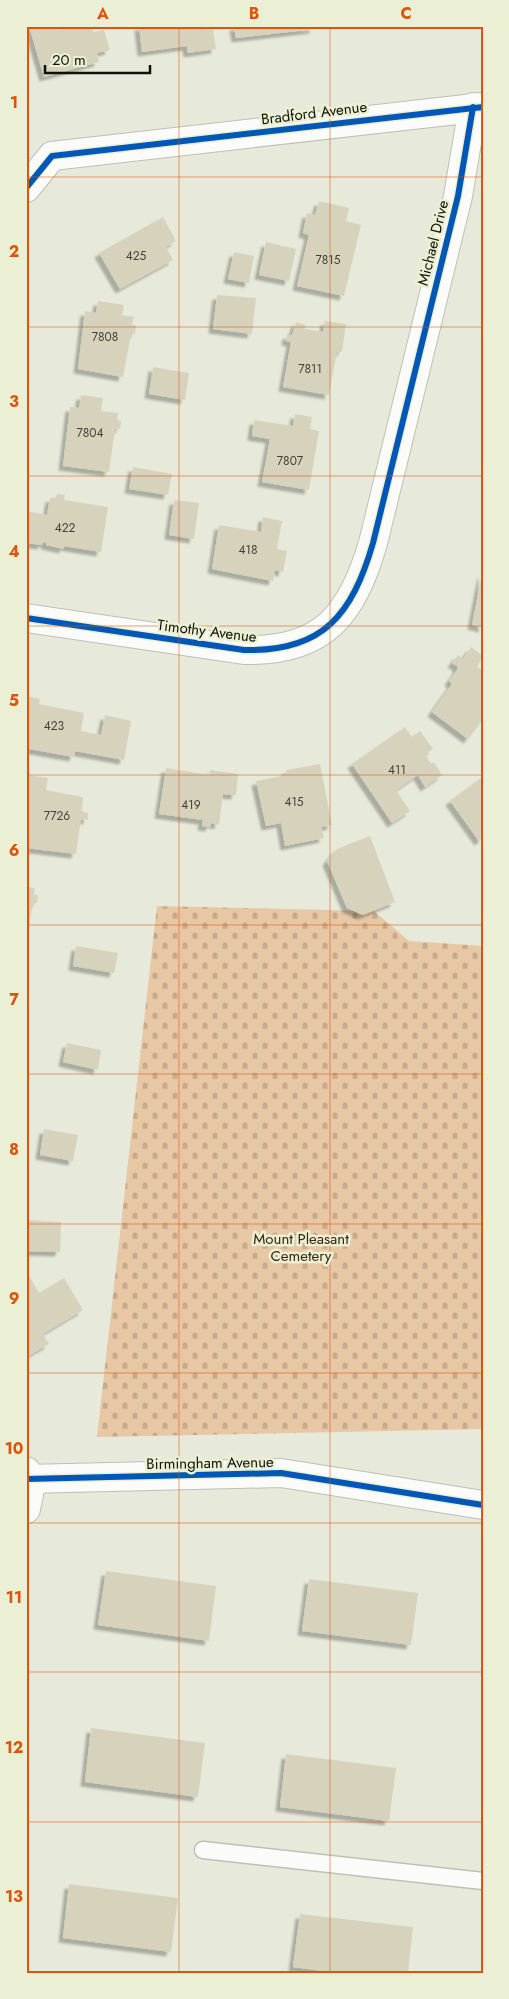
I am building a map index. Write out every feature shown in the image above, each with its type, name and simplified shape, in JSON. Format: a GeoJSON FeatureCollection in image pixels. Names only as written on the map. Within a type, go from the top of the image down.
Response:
{"type":"FeatureCollection","features":[{"type":"Feature","properties":{"kind":"street","name":"Bradford Avenue"},"geometry":{"type":"LineString","coordinates":[[26,188],[52,156],[478,107]]}},
{"type":"Feature","properties":{"kind":"street","name":"Michael Drive"},"geometry":{"type":"LineString","coordinates":[[412,383],[478,107]]}},
{"type":"Feature","properties":{"kind":"street","name":"Timothy Avenue"},"geometry":{"type":"LineString","coordinates":[[26,618],[244,650],[273,651],[298,643],[322,632],[345,609],[364,576],[412,383]]}},
{"type":"Feature","properties":{"kind":"street","name":"Birmingham Avenue"},"geometry":{"type":"LineString","coordinates":[[28,1476],[281,1474],[483,1506]]}},
{"type":"Feature","properties":{"kind":"street"},"geometry":{"type":"LineString","coordinates":[[26,1509],[28,1476]]}},
{"type":"Feature","properties":{"kind":"lane"},"geometry":{"type":"LineString","coordinates":[[203,1850],[483,1882]]}},
{"type":"Feature","properties":{"kind":"green space","name":"Mount Pleasant Cemetery"},"geometry":{"type":"Polygon","coordinates":[[[157,906],[374,911],[409,941],[483,946],[483,1429],[97,1437],[157,906]]]}},
{"type":"Feature","properties":{"kind":"building"},"geometry":{"type":"Polygon","coordinates":[[[29,26],[56,26],[57,30],[67,26],[91,26],[93,32],[104,30],[110,50],[97,53],[99,62],[44,77],[29,26]]]}},
{"type":"Feature","properties":{"kind":"building"},"geometry":{"type":"Polygon","coordinates":[[[139,26],[206,26],[206,30],[213,29],[216,49],[188,53],[187,46],[142,52],[139,26]]]}},
{"type":"Feature","properties":{"kind":"building"},"geometry":{"type":"Polygon","coordinates":[[[234,26],[314,26],[314,29],[236,38],[234,26]]]}},
{"type":"Feature","properties":{"kind":"building"},"geometry":{"type":"Polygon","coordinates":[[[319,201],[349,208],[346,221],[361,225],[344,296],[297,286],[309,235],[303,233],[307,213],[315,215],[319,201]]]}},
{"type":"Feature","properties":{"kind":"building"},"geometry":{"type":"Polygon","coordinates":[[[163,217],[176,241],[166,247],[173,260],[120,289],[99,253],[163,217]]]}},
{"type":"Feature","properties":{"kind":"building"},"geometry":{"type":"Polygon","coordinates":[[[266,242],[296,249],[289,281],[259,275],[266,242]]]}},
{"type":"Feature","properties":{"kind":"building"},"geometry":{"type":"Polygon","coordinates":[[[234,252],[254,256],[249,283],[228,279],[234,252]]]}},
{"type":"Feature","properties":{"kind":"building"},"geometry":{"type":"Polygon","coordinates":[[[217,295],[256,298],[252,334],[213,329],[217,295]]]}},
{"type":"Feature","properties":{"kind":"building"},"geometry":{"type":"Polygon","coordinates":[[[98,301],[124,305],[122,315],[134,317],[132,325],[136,325],[135,334],[131,334],[123,377],[78,369],[85,311],[96,313],[98,301]]]}},
{"type":"Feature","properties":{"kind":"building"},"geometry":{"type":"Polygon","coordinates":[[[325,321],[346,324],[342,352],[337,351],[329,395],[283,387],[291,342],[286,341],[287,335],[292,335],[296,322],[306,325],[305,329],[323,332],[325,321]]]}},
{"type":"Feature","properties":{"kind":"building"},"geometry":{"type":"Polygon","coordinates":[[[153,367],[189,373],[185,400],[149,394],[153,367]]]}},
{"type":"Feature","properties":{"kind":"building"},"geometry":{"type":"Polygon","coordinates":[[[81,395],[103,398],[101,411],[118,413],[117,420],[121,421],[120,429],[115,429],[109,472],[63,466],[70,407],[79,408],[81,395]]]}},
{"type":"Feature","properties":{"kind":"building"},"geometry":{"type":"Polygon","coordinates":[[[295,414],[312,417],[310,429],[319,431],[309,490],[262,482],[270,439],[252,436],[254,420],[293,426],[295,414]]]}},
{"type":"Feature","properties":{"kind":"building"},"geometry":{"type":"Polygon","coordinates":[[[133,467],[172,474],[168,495],[129,489],[133,467]]]}},
{"type":"Feature","properties":{"kind":"building"},"geometry":{"type":"Polygon","coordinates":[[[57,494],[65,495],[64,500],[108,507],[101,552],[64,546],[64,549],[46,545],[43,542],[42,545],[26,543],[26,511],[47,515],[50,498],[56,498],[57,494]]]}},
{"type":"Feature","properties":{"kind":"building"},"geometry":{"type":"Polygon","coordinates":[[[174,500],[199,503],[194,539],[169,535],[174,500]]]}},
{"type":"Feature","properties":{"kind":"building"},"geometry":{"type":"Polygon","coordinates":[[[263,517],[282,521],[277,549],[287,551],[283,572],[275,570],[273,581],[212,569],[219,525],[261,532],[263,517]]]}},
{"type":"Feature","properties":{"kind":"building"},"geometry":{"type":"Polygon","coordinates":[[[483,574],[483,628],[472,625],[483,574]]]}},
{"type":"Feature","properties":{"kind":"building"},"geometry":{"type":"Polygon","coordinates":[[[471,647],[483,656],[477,667],[483,671],[483,719],[468,739],[432,712],[452,684],[449,681],[457,670],[457,666],[452,663],[458,655],[463,659],[471,647]]]}},
{"type":"Feature","properties":{"kind":"building"},"geometry":{"type":"Polygon","coordinates":[[[26,696],[40,699],[39,704],[84,713],[81,731],[101,735],[105,715],[131,721],[124,760],[75,751],[74,757],[29,749],[29,755],[26,755],[26,696]]]}},
{"type":"Feature","properties":{"kind":"building"},"geometry":{"type":"Polygon","coordinates":[[[405,727],[412,737],[420,731],[433,749],[425,754],[431,764],[434,762],[442,775],[425,787],[418,775],[396,790],[410,811],[392,823],[352,764],[405,727]]]}},
{"type":"Feature","properties":{"kind":"building"},"geometry":{"type":"Polygon","coordinates":[[[320,764],[332,825],[321,827],[324,838],[285,846],[281,823],[266,826],[256,781],[287,775],[286,770],[320,764]]]}},
{"type":"Feature","properties":{"kind":"building"},"geometry":{"type":"Polygon","coordinates":[[[166,768],[209,775],[210,770],[238,774],[236,795],[223,794],[219,825],[211,823],[210,827],[202,826],[203,820],[159,814],[166,768]]]}},
{"type":"Feature","properties":{"kind":"building"},"geometry":{"type":"Polygon","coordinates":[[[26,775],[48,778],[46,790],[83,797],[82,811],[88,813],[88,820],[81,819],[76,854],[26,848],[26,775]]]}},
{"type":"Feature","properties":{"kind":"building"},"geometry":{"type":"Polygon","coordinates":[[[481,778],[483,838],[479,841],[450,801],[481,778]]]}},
{"type":"Feature","properties":{"kind":"building"},"geometry":{"type":"Polygon","coordinates":[[[370,836],[395,902],[363,915],[347,908],[327,861],[337,849],[370,836]]]}},
{"type":"Feature","properties":{"kind":"building"},"geometry":{"type":"Polygon","coordinates":[[[26,887],[35,888],[34,895],[38,895],[37,903],[33,903],[27,938],[26,887]]]}},
{"type":"Feature","properties":{"kind":"building"},"geometry":{"type":"Polygon","coordinates":[[[76,946],[118,953],[114,973],[73,966],[76,946]]]}},
{"type":"Feature","properties":{"kind":"building"},"geometry":{"type":"Polygon","coordinates":[[[67,1043],[101,1050],[98,1070],[63,1062],[67,1043]]]}},
{"type":"Feature","properties":{"kind":"building"},"geometry":{"type":"Polygon","coordinates":[[[44,1129],[78,1135],[73,1161],[40,1155],[44,1129]]]}},
{"type":"Feature","properties":{"kind":"building"},"geometry":{"type":"Polygon","coordinates":[[[26,1220],[61,1222],[60,1252],[26,1251],[26,1220]]]}},
{"type":"Feature","properties":{"kind":"building"},"geometry":{"type":"Polygon","coordinates":[[[26,1270],[39,1293],[64,1278],[83,1310],[43,1334],[49,1344],[28,1356],[26,1270]]]}},
{"type":"Feature","properties":{"kind":"building"},"geometry":{"type":"Polygon","coordinates":[[[106,1571],[216,1586],[209,1641],[98,1625],[106,1571]]]}},
{"type":"Feature","properties":{"kind":"building"},"geometry":{"type":"Polygon","coordinates":[[[309,1579],[418,1593],[411,1645],[302,1631],[309,1579]]]}},
{"type":"Feature","properties":{"kind":"building"},"geometry":{"type":"Polygon","coordinates":[[[91,1728],[205,1743],[198,1797],[85,1782],[91,1728]]]}},
{"type":"Feature","properties":{"kind":"building"},"geometry":{"type":"Polygon","coordinates":[[[286,1754],[396,1768],[389,1821],[280,1807],[286,1754]]]}},
{"type":"Feature","properties":{"kind":"building"},"geometry":{"type":"Polygon","coordinates":[[[69,1884],[178,1898],[171,1952],[63,1938],[69,1884]]]}},
{"type":"Feature","properties":{"kind":"building"},"geometry":{"type":"Polygon","coordinates":[[[300,1914],[413,1927],[408,1973],[338,1973],[293,1967],[300,1914]]]}},
{"type":"Feature","properties":{"kind":"cycle path"},"geometry":{"type":"LineString","coordinates":[[26,618],[244,650],[271,649],[295,644],[314,636],[330,624],[344,609],[365,568],[373,543],[458,196],[473,107]]}},
{"type":"Feature","properties":{"kind":"cycle path"},"geometry":{"type":"LineString","coordinates":[[26,188],[52,156],[483,107]]}},
{"type":"Feature","properties":{"kind":"cycle path"},"geometry":{"type":"LineString","coordinates":[[26,1479],[281,1473],[483,1505]]}}]}
